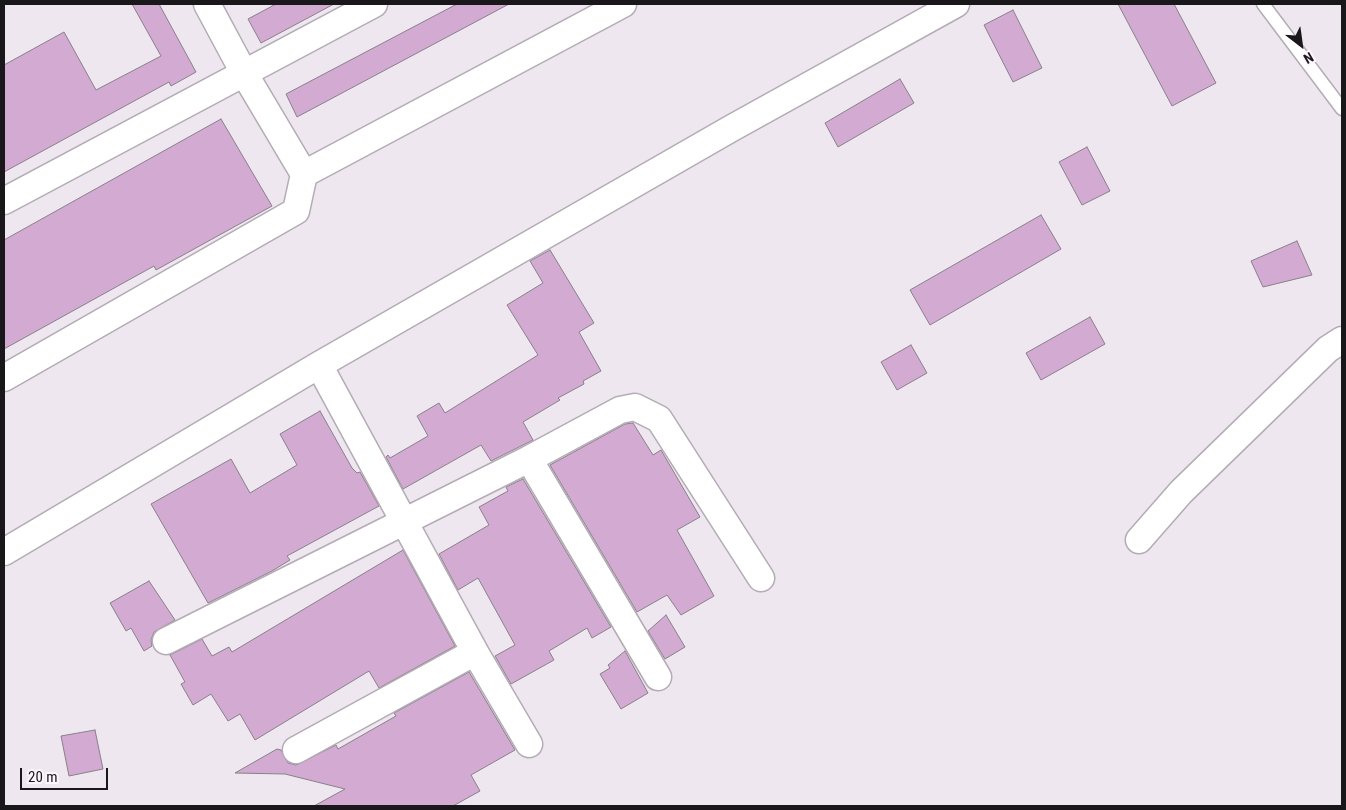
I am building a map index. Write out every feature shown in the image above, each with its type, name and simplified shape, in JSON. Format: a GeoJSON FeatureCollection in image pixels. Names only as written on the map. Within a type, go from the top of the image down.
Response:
{"type":"FeatureCollection","features":[{"type":"Feature","properties":{"kind":"street"},"geometry":{"type":"LineString","coordinates":[[4,378],[296,211],[304,174],[244,73],[207,4]]}},
{"type":"Feature","properties":{"kind":"street"},"geometry":{"type":"LineString","coordinates":[[4,202],[374,4]]}},
{"type":"Feature","properties":{"kind":"street"},"geometry":{"type":"LineString","coordinates":[[4,552],[319,365],[723,132],[956,4]]}},
{"type":"Feature","properties":{"kind":"street"},"geometry":{"type":"LineString","coordinates":[[304,174],[615,6]]}},
{"type":"Feature","properties":{"kind":"street"},"geometry":{"type":"LineString","coordinates":[[1139,540],[1181,492],[1328,349],[1342,340]]}},
{"type":"Feature","properties":{"kind":"street"},"geometry":{"type":"LineString","coordinates":[[319,365],[405,520],[475,652],[529,744]]}},
{"type":"Feature","properties":{"kind":"street"},"geometry":{"type":"LineString","coordinates":[[166,641],[529,459],[620,410],[635,407],[659,419],[761,578]]}},
{"type":"Feature","properties":{"kind":"street"},"geometry":{"type":"LineString","coordinates":[[529,459],[658,677]]}},
{"type":"Feature","properties":{"kind":"street"},"geometry":{"type":"LineString","coordinates":[[296,750],[475,652]]}},
{"type":"Feature","properties":{"kind":"lane"},"geometry":{"type":"LineString","coordinates":[[1263,4],[1342,109]]}},
{"type":"Feature","properties":{"kind":"building"},"geometry":{"type":"Polygon","coordinates":[[[132,4],[159,4],[196,72],[171,86],[169,82],[4,172],[4,65],[64,32],[96,90],[161,56],[132,4]]]}},
{"type":"Feature","properties":{"kind":"building"},"geometry":{"type":"Polygon","coordinates":[[[276,4],[334,4],[261,43],[248,19],[276,4]]]}},
{"type":"Feature","properties":{"kind":"building"},"geometry":{"type":"Polygon","coordinates":[[[457,4],[509,4],[297,117],[286,94],[457,4]]]}},
{"type":"Feature","properties":{"kind":"building"},"geometry":{"type":"Polygon","coordinates":[[[1118,4],[1174,4],[1216,83],[1172,106],[1118,4]]]}},
{"type":"Feature","properties":{"kind":"building"},"geometry":{"type":"Polygon","coordinates":[[[1013,10],[1042,68],[1013,82],[984,25],[1013,10]]]}},
{"type":"Feature","properties":{"kind":"building"},"geometry":{"type":"Polygon","coordinates":[[[900,79],[914,103],[838,147],[825,123],[900,79]]]}},
{"type":"Feature","properties":{"kind":"building"},"geometry":{"type":"Polygon","coordinates":[[[221,119],[272,206],[156,270],[154,266],[4,349],[4,240],[221,119]]]}},
{"type":"Feature","properties":{"kind":"building"},"geometry":{"type":"Polygon","coordinates":[[[1087,147],[1110,191],[1082,205],[1059,162],[1087,147]]]}},
{"type":"Feature","properties":{"kind":"building"},"geometry":{"type":"Polygon","coordinates":[[[1041,215],[1061,249],[930,325],[910,290],[1041,215]]]}},
{"type":"Feature","properties":{"kind":"building"},"geometry":{"type":"Polygon","coordinates":[[[1297,241],[1312,275],[1263,287],[1251,261],[1297,241]]]}},
{"type":"Feature","properties":{"kind":"building"},"geometry":{"type":"Polygon","coordinates":[[[550,250],[594,323],[579,332],[601,371],[583,381],[584,384],[558,398],[560,400],[523,422],[533,440],[491,461],[481,445],[403,489],[386,457],[388,455],[390,458],[428,436],[417,416],[439,403],[445,413],[538,355],[507,305],[543,283],[530,261],[550,250]]]}},
{"type":"Feature","properties":{"kind":"building"},"geometry":{"type":"Polygon","coordinates":[[[1090,317],[1105,344],[1041,380],[1026,353],[1090,317]]]}},
{"type":"Feature","properties":{"kind":"building"},"geometry":{"type":"Polygon","coordinates":[[[911,345],[927,373],[897,390],[881,362],[911,345]]]}},
{"type":"Feature","properties":{"kind":"building"},"geometry":{"type":"Polygon","coordinates":[[[320,411],[352,468],[357,473],[360,472],[379,506],[287,556],[290,560],[272,571],[208,603],[151,504],[231,459],[250,493],[297,465],[280,434],[320,411]]]}},
{"type":"Feature","properties":{"kind":"building"},"geometry":{"type":"Polygon","coordinates":[[[633,423],[653,455],[661,450],[700,517],[677,530],[714,596],[681,615],[667,595],[637,612],[550,465],[625,424],[633,423]]]}},
{"type":"Feature","properties":{"kind":"building"},"geometry":{"type":"Polygon","coordinates":[[[523,479],[611,627],[592,638],[587,628],[549,651],[554,660],[511,684],[495,656],[515,645],[478,578],[458,590],[439,554],[489,525],[479,507],[508,491],[506,487],[523,479]]]}},
{"type":"Feature","properties":{"kind":"building"},"geometry":{"type":"Polygon","coordinates":[[[403,550],[455,646],[379,688],[369,671],[255,740],[240,714],[228,721],[211,694],[193,705],[181,684],[185,682],[170,655],[202,639],[212,656],[229,647],[232,652],[403,550]]]}},
{"type":"Feature","properties":{"kind":"building"},"geometry":{"type":"Polygon","coordinates":[[[149,581],[175,620],[154,632],[151,640],[152,646],[144,651],[131,628],[126,631],[110,603],[149,581]]]}},
{"type":"Feature","properties":{"kind":"building"},"geometry":{"type":"Polygon","coordinates":[[[666,615],[685,647],[665,659],[648,631],[666,615]]]}},
{"type":"Feature","properties":{"kind":"building"},"geometry":{"type":"Polygon","coordinates":[[[625,651],[648,693],[621,709],[600,674],[610,668],[608,665],[625,651]]]}},
{"type":"Feature","properties":{"kind":"building"},"geometry":{"type":"Polygon","coordinates":[[[469,672],[515,750],[471,775],[480,791],[453,806],[314,806],[345,789],[285,774],[235,773],[277,749],[281,750],[288,763],[296,765],[336,745],[338,749],[396,716],[394,713],[469,672]]]}},
{"type":"Feature","properties":{"kind":"building"},"geometry":{"type":"Polygon","coordinates":[[[95,730],[103,769],[69,776],[61,736],[95,730]]]}}]}
